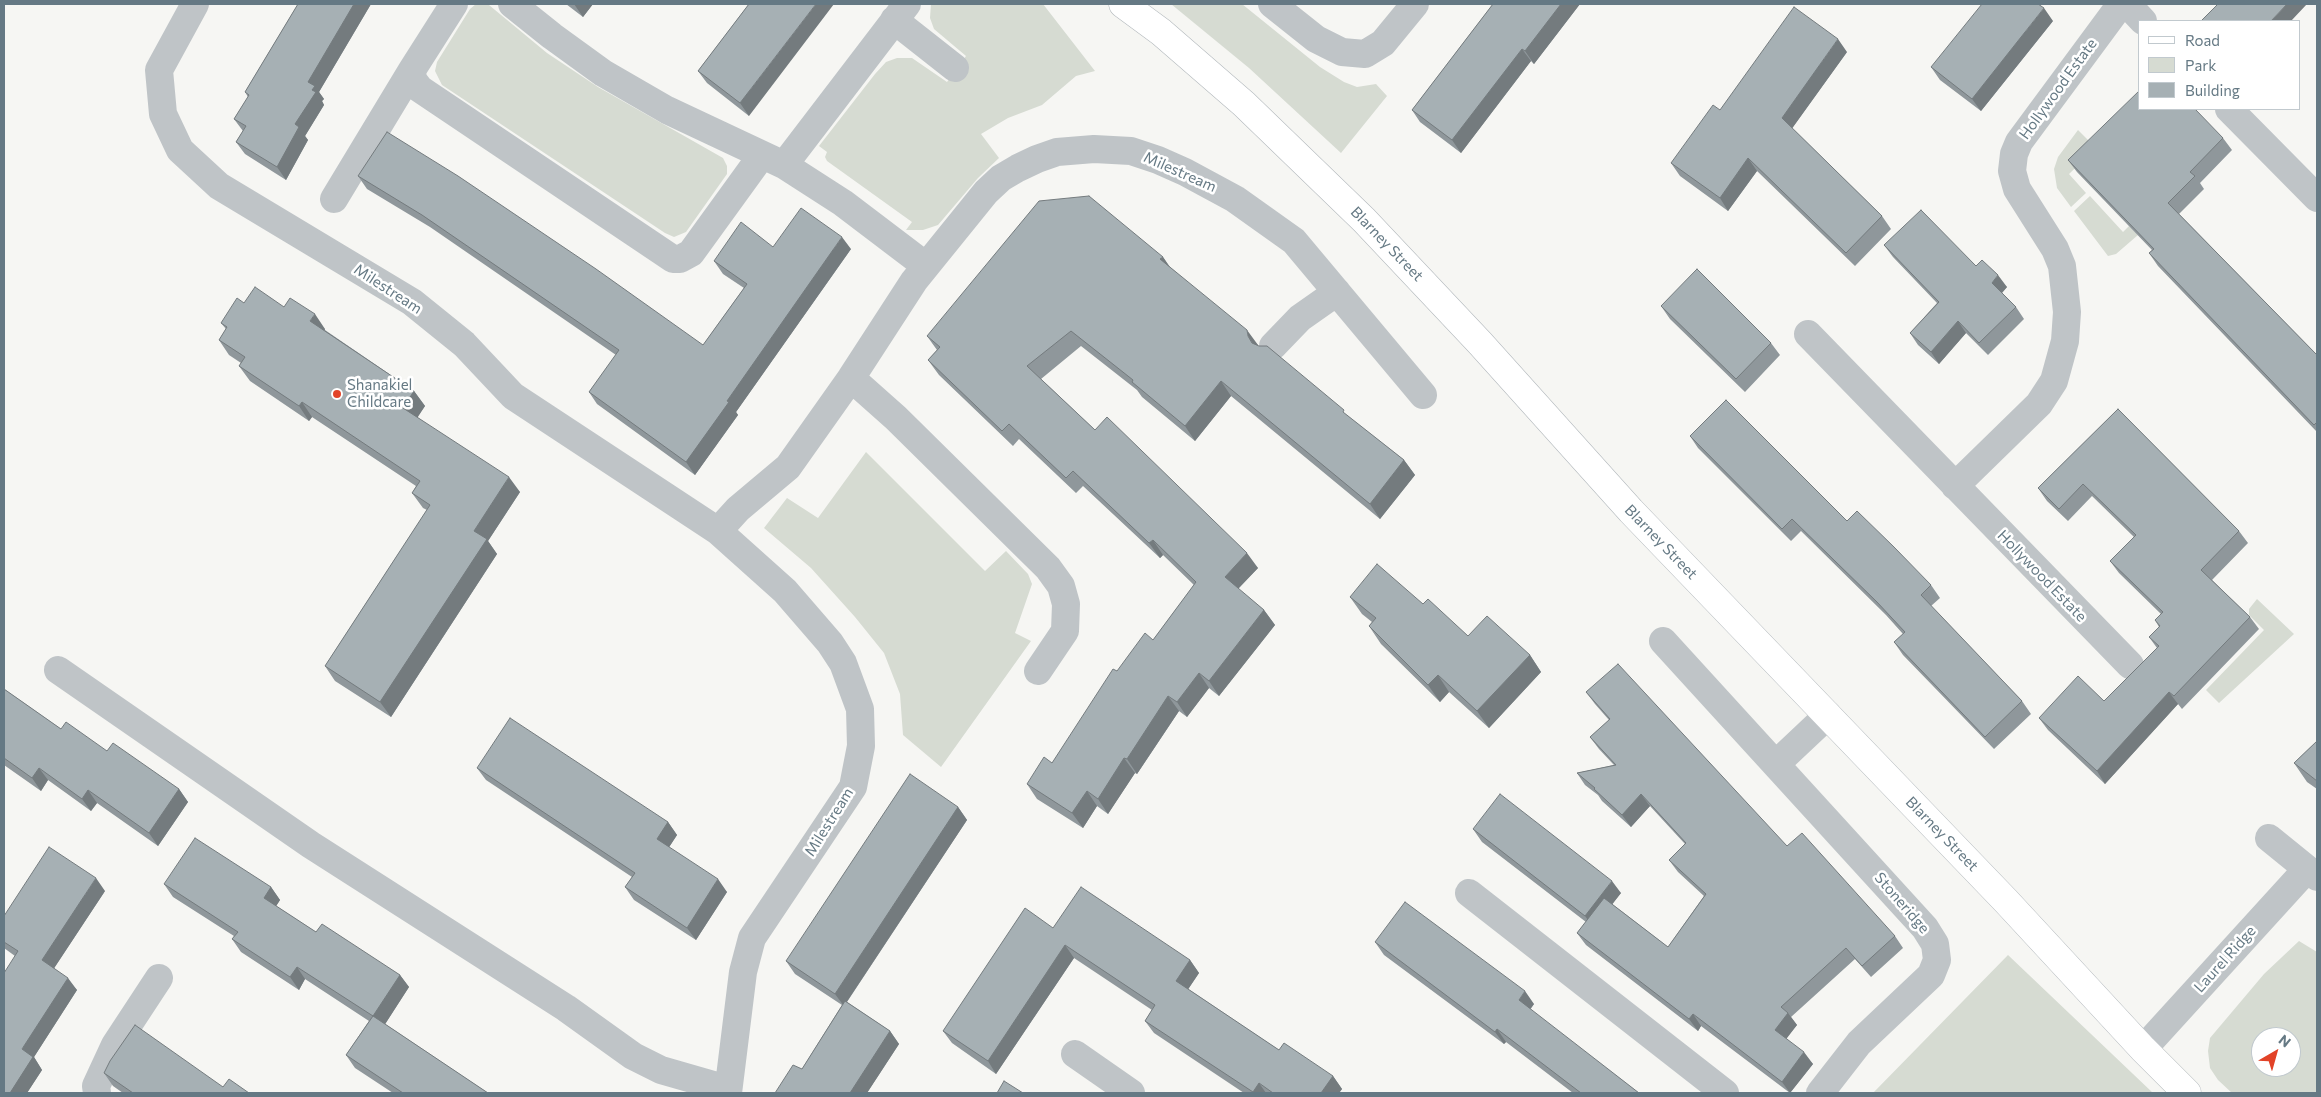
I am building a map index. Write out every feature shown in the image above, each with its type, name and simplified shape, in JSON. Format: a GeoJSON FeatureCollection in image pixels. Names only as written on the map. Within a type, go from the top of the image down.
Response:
{"type":"FeatureCollection","features":[{"type":"Feature","properties":{"kind":"street","name":"Milestream"},"geometry":{"type":"LineString","coordinates":[[195,4],[158,70],[164,114],[180,150],[219,186],[412,302],[464,344],[513,396],[718,531],[785,592],[830,643],[851,682],[860,709],[861,746],[853,787],[752,938],[743,972],[728,1091]]}},
{"type":"Feature","properties":{"kind":"street"},"geometry":{"type":"LineString","coordinates":[[334,199],[454,4]]}},
{"type":"Feature","properties":{"kind":"street"},"geometry":{"type":"LineString","coordinates":[[512,4],[603,73],[667,110],[773,160],[843,203],[926,266]]}},
{"type":"Feature","properties":{"kind":"street","name":"Blarney Street"},"geometry":{"type":"LineString","coordinates":[[1123,4],[1161,32],[1244,104],[1364,220],[1480,343],[1631,511],[2006,901],[2187,1093]]}},
{"type":"Feature","properties":{"kind":"street"},"geometry":{"type":"LineString","coordinates":[[1272,4],[1316,39],[1342,52],[1366,54],[1383,42],[1415,4]]}},
{"type":"Feature","properties":{"kind":"street","name":"Hollywood Estate"},"geometry":{"type":"LineString","coordinates":[[1954,486],[2039,404],[2054,382],[2064,341],[2067,312],[2062,266],[2055,248],[2017,189],[2012,171],[2014,154],[2019,142],[2121,4]]}},
{"type":"Feature","properties":{"kind":"street"},"geometry":{"type":"LineString","coordinates":[[2126,4],[2142,20]]}},
{"type":"Feature","properties":{"kind":"street"},"geometry":{"type":"LineString","coordinates":[[412,70],[413,80],[424,92],[673,258],[680,259],[691,253],[901,12],[956,68]]}},
{"type":"Feature","properties":{"kind":"street"},"geometry":{"type":"LineString","coordinates":[[2230,110],[2317,198]]}},
{"type":"Feature","properties":{"kind":"street","name":"Milestream"},"geometry":{"type":"LineString","coordinates":[[718,531],[738,509],[788,467],[851,378],[914,281],[986,192],[1001,178],[1043,156],[1057,152],[1094,149],[1131,151],[1158,160],[1211,184],[1294,241],[1422,395]]}},
{"type":"Feature","properties":{"kind":"street"},"geometry":{"type":"LineString","coordinates":[[1273,346],[1300,318],[1337,292]]}},
{"type":"Feature","properties":{"kind":"street","name":"Hollywood Estate"},"geometry":{"type":"LineString","coordinates":[[1808,334],[2130,665]]}},
{"type":"Feature","properties":{"kind":"street"},"geometry":{"type":"LineString","coordinates":[[851,378],[896,418],[1048,568],[1061,586],[1066,604],[1065,631],[1038,671]]}},
{"type":"Feature","properties":{"kind":"street","name":"Stoneridge"},"geometry":{"type":"LineString","coordinates":[[1663,640],[1925,928],[1935,944],[1938,960],[1931,975],[1859,1043],[1820,1093]]}},
{"type":"Feature","properties":{"kind":"street"},"geometry":{"type":"LineString","coordinates":[[58,670],[311,845],[566,1008],[633,1056],[661,1070],[728,1091]]}},
{"type":"Feature","properties":{"kind":"street"},"geometry":{"type":"LineString","coordinates":[[1776,764],[1828,715]]}},
{"type":"Feature","properties":{"kind":"street","name":"Laurel Ridge"},"geometry":{"type":"LineString","coordinates":[[2144,1049],[2312,873],[2269,838]]}},
{"type":"Feature","properties":{"kind":"street"},"geometry":{"type":"LineString","coordinates":[[1469,893],[1725,1093]]}},
{"type":"Feature","properties":{"kind":"street"},"geometry":{"type":"LineString","coordinates":[[97,1093],[96,1086],[115,1045],[159,978]]}},
{"type":"Feature","properties":{"kind":"street"},"geometry":{"type":"LineString","coordinates":[[1075,1054],[1131,1093]]}},
{"type":"Feature","properties":{"kind":"green space"},"geometry":{"type":"Polygon","coordinates":[[[476,4],[489,5],[547,53],[598,87],[723,158],[727,166],[727,174],[686,232],[674,237],[665,233],[442,85],[435,71],[437,62],[470,9],[476,4]]]}},
{"type":"Feature","properties":{"kind":"green space"},"geometry":{"type":"Polygon","coordinates":[[[931,4],[1043,4],[1095,71],[1076,76],[1042,105],[1008,118],[981,134],[999,158],[978,178],[938,225],[923,230],[906,230],[912,222],[827,161],[825,157],[827,152],[819,146],[886,62],[897,58],[912,58],[947,82],[966,56],[934,29],[930,18],[931,4]]]}},
{"type":"Feature","properties":{"kind":"green space"},"geometry":{"type":"Polygon","coordinates":[[[1171,4],[1242,4],[1320,67],[1344,82],[1357,87],[1376,84],[1387,96],[1341,153],[1249,68],[1171,4]]]}},
{"type":"Feature","properties":{"kind":"green space"},"geometry":{"type":"Polygon","coordinates":[[[2078,130],[2096,148],[2069,174],[2086,193],[2071,207],[2057,188],[2054,169],[2058,157],[2078,130]]]}},
{"type":"Feature","properties":{"kind":"green space"},"geometry":{"type":"Polygon","coordinates":[[[2090,196],[2123,232],[2129,226],[2138,235],[2116,254],[2108,256],[2074,211],[2090,196]]]}},
{"type":"Feature","properties":{"kind":"green space"},"geometry":{"type":"Polygon","coordinates":[[[866,452],[985,571],[1006,551],[1028,574],[1032,584],[1015,633],[1031,641],[941,767],[903,735],[900,694],[884,653],[811,568],[764,528],[787,498],[818,518],[866,452]]]}},
{"type":"Feature","properties":{"kind":"green space"},"geometry":{"type":"Polygon","coordinates":[[[2257,599],[2294,634],[2219,703],[2206,690],[2264,630],[2249,615],[2249,609],[2257,599]]]}},
{"type":"Feature","properties":{"kind":"green space"},"geometry":{"type":"Polygon","coordinates":[[[2299,941],[2317,952],[2317,1093],[2232,1093],[2218,1080],[2210,1068],[2208,1051],[2210,1038],[2264,974],[2299,941]]]}},
{"type":"Feature","properties":{"kind":"green space"},"geometry":{"type":"Polygon","coordinates":[[[2008,955],[2153,1093],[1873,1093],[2008,955]]]}},
{"type":"Feature","properties":{"kind":"building"},"geometry":{"type":"Polygon","coordinates":[[[298,4],[354,4],[308,82],[315,86],[312,90],[316,92],[295,124],[299,127],[277,167],[236,142],[246,126],[234,119],[249,95],[245,92],[298,4]]]}},
{"type":"Feature","properties":{"kind":"building"},"geometry":{"type":"Polygon","coordinates":[[[749,4],[816,4],[740,103],[698,71],[749,4]]]}},
{"type":"Feature","properties":{"kind":"building"},"geometry":{"type":"Polygon","coordinates":[[[1493,4],[1561,4],[1525,51],[1522,49],[1452,140],[1412,110],[1493,4]]]}},
{"type":"Feature","properties":{"kind":"building"},"geometry":{"type":"Polygon","coordinates":[[[1982,4],[2038,4],[2044,8],[1972,99],[1931,67],[1982,4]]]}},
{"type":"Feature","properties":{"kind":"building"},"geometry":{"type":"Polygon","coordinates":[[[2218,4],[2287,4],[2272,20],[2202,20],[2218,4]]]}},
{"type":"Feature","properties":{"kind":"building"},"geometry":{"type":"Polygon","coordinates":[[[1794,7],[1838,39],[1782,118],[1882,216],[1846,253],[1748,158],[1720,198],[1671,163],[1713,105],[1720,110],[1794,7]]]}},
{"type":"Feature","properties":{"kind":"building"},"geometry":{"type":"Polygon","coordinates":[[[2138,92],[2138,110],[2196,110],[2223,138],[2190,172],[2195,176],[2168,203],[2317,355],[2317,422],[2314,425],[2149,253],[2154,249],[2068,160],[2138,92]]]}},
{"type":"Feature","properties":{"kind":"building"},"geometry":{"type":"Polygon","coordinates":[[[387,132],[458,176],[596,269],[703,345],[747,284],[714,261],[741,222],[773,247],[801,208],[842,237],[686,462],[589,392],[619,350],[422,215],[358,176],[387,132]]]}},
{"type":"Feature","properties":{"kind":"building"},"geometry":{"type":"Polygon","coordinates":[[[1089,196],[1163,257],[1160,259],[1247,330],[1252,343],[1259,346],[1267,346],[1344,410],[1343,412],[1404,460],[1370,504],[1221,381],[1185,426],[1132,382],[1133,380],[1071,331],[1027,366],[1095,430],[1107,417],[1247,553],[1225,577],[1264,610],[1209,681],[1199,673],[1177,702],[1168,696],[1127,759],[1124,758],[1098,799],[1087,791],[1072,813],[1027,784],[1044,757],[1052,763],[1113,669],[1117,671],[1145,633],[1153,640],[1196,582],[1153,540],[1149,543],[1073,471],[1066,478],[1009,424],[1002,431],[928,360],[940,347],[927,336],[1039,201],[1089,196]]]}},
{"type":"Feature","properties":{"kind":"building"},"geometry":{"type":"Polygon","coordinates":[[[1921,210],[1976,266],[1982,260],[1998,275],[1992,283],[2016,307],[1979,343],[1958,321],[1931,352],[1910,333],[1939,302],[1884,245],[1921,210]]]}},
{"type":"Feature","properties":{"kind":"building"},"geometry":{"type":"Polygon","coordinates":[[[1697,269],[1771,343],[1736,379],[1661,306],[1697,269]]]}},
{"type":"Feature","properties":{"kind":"building"},"geometry":{"type":"Polygon","coordinates":[[[255,287],[284,307],[290,298],[315,314],[310,321],[414,391],[403,408],[509,477],[474,531],[487,539],[380,702],[325,666],[430,505],[412,493],[420,481],[302,402],[299,406],[239,366],[245,357],[219,340],[227,327],[221,323],[237,298],[244,303],[255,287]]]}},
{"type":"Feature","properties":{"kind":"building"},"geometry":{"type":"Polygon","coordinates":[[[1726,400],[1847,521],[1857,511],[1894,547],[1931,585],[1921,595],[2022,701],[1985,737],[1894,642],[1905,632],[1877,602],[1792,519],[1782,529],[1690,436],[1726,400]]]}},
{"type":"Feature","properties":{"kind":"building"},"geometry":{"type":"Polygon","coordinates":[[[2118,409],[2239,531],[2201,570],[2250,617],[2174,696],[2169,692],[2097,771],[2039,718],[2078,676],[2104,701],[2159,646],[2149,637],[2160,626],[2155,620],[2163,612],[2110,561],[2136,535],[2083,484],[2059,509],[2038,488],[2118,409]]]}},
{"type":"Feature","properties":{"kind":"building"},"geometry":{"type":"Polygon","coordinates":[[[1377,564],[1423,604],[1428,599],[1468,636],[1487,616],[1530,655],[1477,711],[1438,675],[1428,685],[1369,626],[1376,618],[1350,597],[1377,564]]]}},
{"type":"Feature","properties":{"kind":"building"},"geometry":{"type":"Polygon","coordinates":[[[1618,664],[1787,846],[1802,833],[1895,936],[1862,966],[1846,948],[1781,1007],[1788,1013],[1775,1030],[1804,1052],[1782,1082],[1693,1014],[1689,1019],[1577,933],[1604,898],[1668,947],[1706,894],[1669,860],[1686,843],[1641,794],[1622,815],[1577,773],[1616,765],[1590,737],[1610,719],[1586,692],[1618,664]]]}},
{"type":"Feature","properties":{"kind":"building"},"geometry":{"type":"Polygon","coordinates":[[[4,689],[61,729],[66,722],[107,751],[113,743],[179,789],[149,833],[88,790],[82,799],[39,768],[32,778],[4,758],[4,689]]]}},
{"type":"Feature","properties":{"kind":"building"},"geometry":{"type":"Polygon","coordinates":[[[510,718],[668,822],[657,839],[718,879],[687,928],[625,887],[635,873],[477,768],[510,718]]]}},
{"type":"Feature","properties":{"kind":"building"},"geometry":{"type":"Polygon","coordinates":[[[2317,741],[2317,781],[2294,763],[2317,741]]]}},
{"type":"Feature","properties":{"kind":"building"},"geometry":{"type":"Polygon","coordinates":[[[910,774],[958,807],[835,994],[786,961],[910,774]]]}},
{"type":"Feature","properties":{"kind":"building"},"geometry":{"type":"Polygon","coordinates":[[[1500,794],[1612,881],[1585,916],[1473,829],[1500,794]]]}},
{"type":"Feature","properties":{"kind":"building"},"geometry":{"type":"Polygon","coordinates":[[[195,838],[271,887],[264,898],[316,932],[322,924],[400,975],[373,1016],[297,967],[290,977],[232,939],[238,932],[164,884],[195,838]]]}},
{"type":"Feature","properties":{"kind":"building"},"geometry":{"type":"Polygon","coordinates":[[[49,847],[96,878],[42,960],[68,978],[22,1049],[33,1057],[10,1093],[4,1093],[4,973],[18,951],[4,942],[4,916],[49,847]]]}},
{"type":"Feature","properties":{"kind":"building"},"geometry":{"type":"Polygon","coordinates":[[[1081,887],[1190,960],[1176,981],[1279,1050],[1284,1043],[1333,1076],[1321,1093],[1273,1093],[1259,1083],[1253,1092],[1145,1021],[1155,1005],[1065,945],[988,1061],[943,1031],[1025,908],[1053,928],[1081,887]]]}},
{"type":"Feature","properties":{"kind":"building"},"geometry":{"type":"Polygon","coordinates":[[[1405,902],[1525,991],[1519,1000],[1639,1093],[1581,1093],[1497,1029],[1495,1032],[1375,942],[1405,902]]]}},
{"type":"Feature","properties":{"kind":"building"},"geometry":{"type":"Polygon","coordinates":[[[845,1001],[890,1031],[850,1093],[775,1093],[793,1065],[802,1069],[845,1001]]]}},
{"type":"Feature","properties":{"kind":"building"},"geometry":{"type":"Polygon","coordinates":[[[373,1016],[488,1093],[403,1093],[346,1055],[373,1016]]]}},
{"type":"Feature","properties":{"kind":"building"},"geometry":{"type":"Polygon","coordinates":[[[135,1025],[223,1087],[229,1079],[249,1093],[133,1093],[104,1073],[135,1025]]]}},
{"type":"Feature","properties":{"kind":"building"},"geometry":{"type":"Polygon","coordinates":[[[1004,1081],[1023,1093],[997,1093],[1004,1081]]]}},
{"type":"Feature","properties":{"kind":"place","name":"Shanakiel Childcare"},"geometry":{"type":"Point","coordinates":[337,394]}}]}
